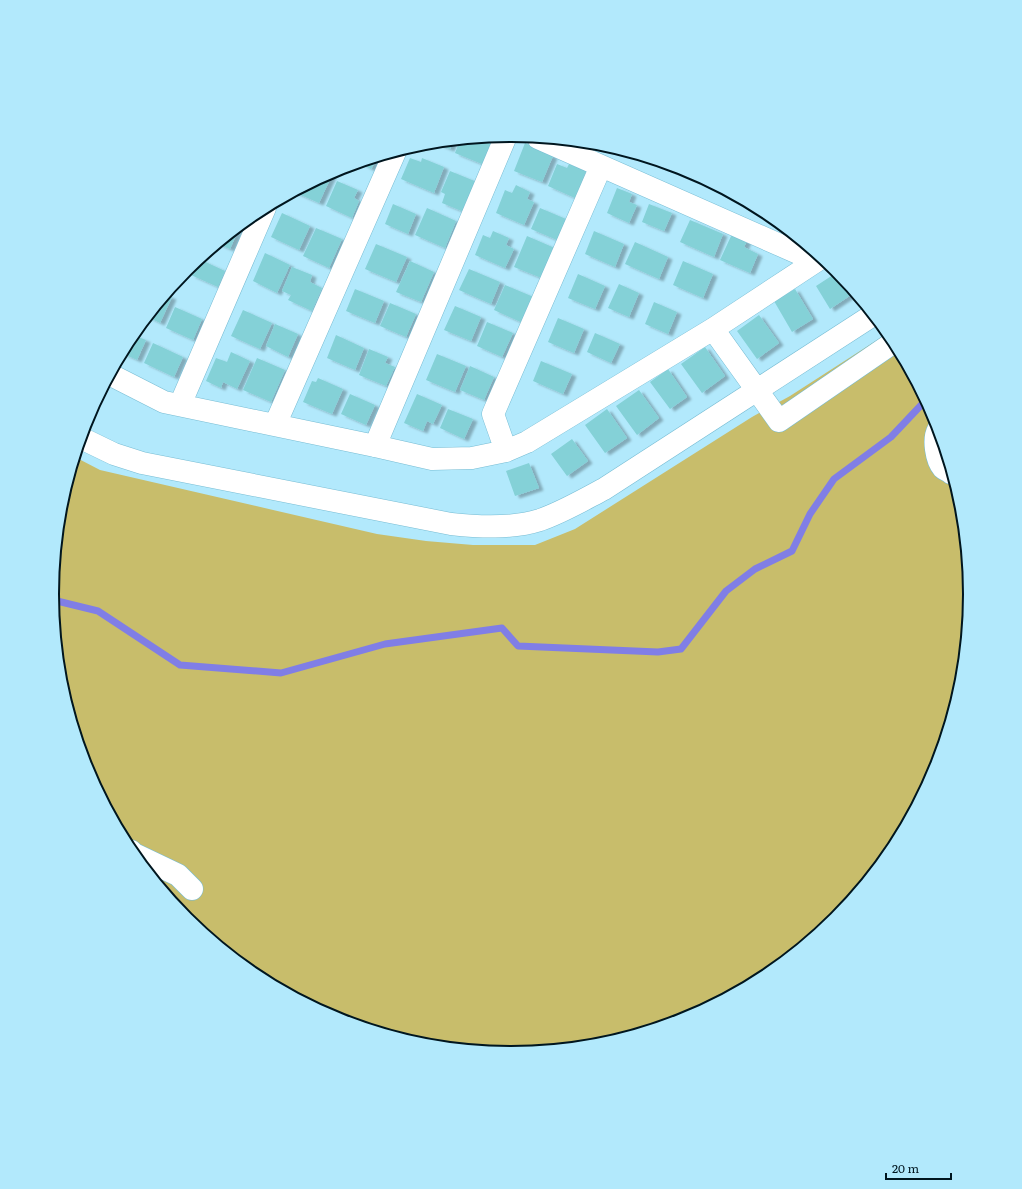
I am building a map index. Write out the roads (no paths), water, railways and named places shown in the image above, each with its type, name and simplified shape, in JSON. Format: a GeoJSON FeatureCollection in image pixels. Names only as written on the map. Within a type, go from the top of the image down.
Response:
{"type":"FeatureCollection","features":[{"type":"Feature","properties":{"kind":"street"},"geometry":{"type":"LineString","coordinates":[[375,446],[503,142]]}},
{"type":"Feature","properties":{"kind":"street"},"geometry":{"type":"LineString","coordinates":[[552,144],[808,254]]}},
{"type":"Feature","properties":{"kind":"street"},"geometry":{"type":"LineString","coordinates":[[275,425],[392,159]]}},
{"type":"Feature","properties":{"kind":"street"},"geometry":{"type":"LineString","coordinates":[[506,451],[493,414],[601,166]]}},
{"type":"Feature","properties":{"kind":"street"},"geometry":{"type":"LineString","coordinates":[[180,405],[260,219]]}},
{"type":"Feature","properties":{"kind":"street"},"geometry":{"type":"LineString","coordinates":[[115,378],[164,402],[432,459],[472,458],[506,451],[527,442],[713,329],[816,261]]}},
{"type":"Feature","properties":{"kind":"street"},"geometry":{"type":"LineString","coordinates":[[86,440],[114,454],[142,463],[451,524],[478,527],[510,526],[539,520],[570,508],[604,488],[869,318]]}},
{"type":"Feature","properties":{"kind":"street"},"geometry":{"type":"LineString","coordinates":[[713,329],[779,421],[889,346]]}},
{"type":"Feature","properties":{"kind":"street"},"geometry":{"type":"LineString","coordinates":[[935,439],[937,454],[942,467],[945,469]]}},
{"type":"Feature","properties":{"kind":"street"},"geometry":{"type":"LineString","coordinates":[[144,859],[178,875],[192,889]]}},
{"type":"Feature","properties":{"kind":"waterway"},"geometry":{"type":"LineString","coordinates":[[59,602],[98,611],[180,665],[281,673],[385,644],[502,628],[518,646],[658,652],[681,649],[726,591],[755,569],[792,551],[810,514],[834,479],[891,437],[921,405]]}}]}
